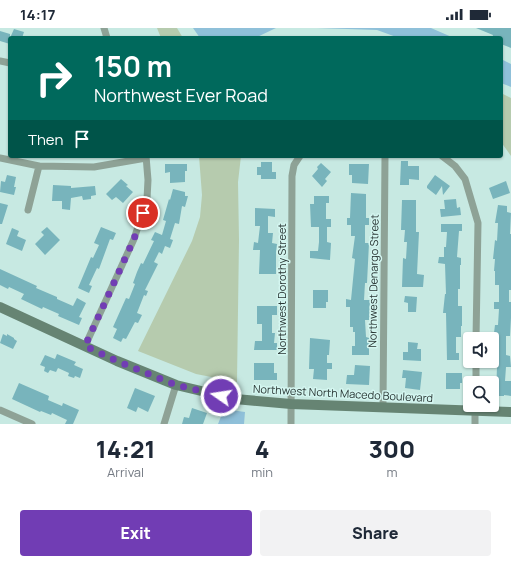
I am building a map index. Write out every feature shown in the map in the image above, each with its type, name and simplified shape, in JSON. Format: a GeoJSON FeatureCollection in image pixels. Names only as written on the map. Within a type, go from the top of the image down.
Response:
{"type":"FeatureCollection","features":[{"type":"Feature","properties":{"kind":"street"},"geometry":{"type":"LineString","coordinates":[[0,158],[39,166],[94,167],[141,158]]}},
{"type":"Feature","properties":{"kind":"street"},"geometry":{"type":"LineString","coordinates":[[85,346],[134,239],[147,199],[148,180],[146,158]]}},
{"type":"Feature","properties":{"kind":"street","name":"Northwest Dorothy Street"},"geometry":{"type":"LineString","coordinates":[[291,424],[292,176],[294,165],[299,158]]}},
{"type":"Feature","properties":{"kind":"street","name":"Northwest Denargo Street"},"geometry":{"type":"LineString","coordinates":[[383,407],[385,158]]}},
{"type":"Feature","properties":{"kind":"street"},"geometry":{"type":"LineString","coordinates":[[445,158],[455,166],[464,179],[478,223],[476,332]]}},
{"type":"Feature","properties":{"kind":"street"},"geometry":{"type":"LineString","coordinates":[[28,210],[39,166]]}},
{"type":"Feature","properties":{"kind":"street","name":"Northwest North Macedo Boulevard"},"geometry":{"type":"LineString","coordinates":[[0,306],[117,361],[176,385],[235,399],[291,404],[463,408]]}},
{"type":"Feature","properties":{"kind":"street"},"geometry":{"type":"LineString","coordinates":[[164,424],[176,385]]}},
{"type":"Feature","properties":{"kind":"street"},"geometry":{"type":"LineString","coordinates":[[0,410],[32,424]]}},
{"type":"Feature","properties":{"kind":"street","name":"Northwest North Macedo Boulevard"},"geometry":{"type":"LineString","coordinates":[[499,411],[511,412]]}},
{"type":"Feature","properties":{"kind":"street"},"geometry":{"type":"LineString","coordinates":[[475,412],[475,424]]}},
{"type":"Feature","properties":{"kind":"green space"},"geometry":{"type":"Polygon","coordinates":[[[157,28],[177,28],[182,36],[160,36],[157,28]]]}},
{"type":"Feature","properties":{"kind":"green space"},"geometry":{"type":"Polygon","coordinates":[[[503,94],[511,98],[511,156],[503,145],[503,94]]]}},
{"type":"Feature","properties":{"kind":"green space"},"geometry":{"type":"Polygon","coordinates":[[[199,158],[241,158],[238,182],[239,240],[237,382],[196,374],[138,351],[192,241],[200,217],[202,195],[199,158]]]}},
{"type":"Feature","properties":{"kind":"water"},"geometry":{"type":"Polygon","coordinates":[[[193,28],[276,28],[259,36],[199,36],[193,28]]]}},
{"type":"Feature","properties":{"kind":"water"},"geometry":{"type":"Polygon","coordinates":[[[317,28],[431,28],[449,36],[394,36],[377,30],[317,28]]]}},
{"type":"Feature","properties":{"kind":"water"},"geometry":{"type":"Polygon","coordinates":[[[503,60],[511,64],[511,87],[503,84],[503,60]]]}},
{"type":"Feature","properties":{"kind":"water"},"geometry":{"type":"Polygon","coordinates":[[[224,409],[245,412],[244,424],[218,424],[224,409]]]}},
{"type":"Feature","properties":{"kind":"building"},"geometry":{"type":"Polygon","coordinates":[[[476,28],[511,28],[511,48],[503,45],[503,36],[493,35],[476,28]]]}},
{"type":"Feature","properties":{"kind":"building"},"geometry":{"type":"Polygon","coordinates":[[[14,29],[24,32],[23,36],[11,36],[14,29]]]}},
{"type":"Feature","properties":{"kind":"building"},"geometry":{"type":"Polygon","coordinates":[[[0,31],[10,34],[10,36],[8,36],[8,43],[0,41],[0,31]]]}},
{"type":"Feature","properties":{"kind":"building"},"geometry":{"type":"Polygon","coordinates":[[[401,161],[408,161],[408,166],[419,166],[419,180],[409,179],[409,185],[400,185],[401,161]]]}},
{"type":"Feature","properties":{"kind":"building"},"geometry":{"type":"Polygon","coordinates":[[[261,162],[272,162],[272,172],[276,172],[276,179],[261,179],[261,175],[257,175],[257,167],[261,167],[261,162]]]}},
{"type":"Feature","properties":{"kind":"building"},"geometry":{"type":"Polygon","coordinates":[[[321,163],[331,172],[325,179],[327,181],[322,187],[312,176],[321,163]]]}},
{"type":"Feature","properties":{"kind":"building"},"geometry":{"type":"Polygon","coordinates":[[[165,164],[187,164],[187,171],[185,171],[185,182],[170,183],[170,172],[165,173],[165,164]]]}},
{"type":"Feature","properties":{"kind":"building"},"geometry":{"type":"Polygon","coordinates":[[[349,164],[369,164],[368,184],[352,183],[352,175],[349,175],[349,164]]]}},
{"type":"Feature","properties":{"kind":"building"},"geometry":{"type":"Polygon","coordinates":[[[7,175],[16,177],[14,195],[0,192],[1,181],[5,182],[7,175]]]}},
{"type":"Feature","properties":{"kind":"building"},"geometry":{"type":"Polygon","coordinates":[[[435,175],[450,186],[443,195],[442,186],[436,195],[427,188],[435,175]]]}},
{"type":"Feature","properties":{"kind":"building"},"geometry":{"type":"Polygon","coordinates":[[[121,179],[133,192],[123,203],[116,197],[112,200],[106,194],[121,179]]]}},
{"type":"Feature","properties":{"kind":"building"},"geometry":{"type":"Polygon","coordinates":[[[506,181],[510,193],[493,199],[489,188],[506,181]]]}},
{"type":"Feature","properties":{"kind":"building"},"geometry":{"type":"Polygon","coordinates":[[[53,185],[71,186],[71,188],[95,186],[96,195],[91,196],[91,199],[83,200],[82,196],[71,198],[70,210],[62,209],[62,201],[52,201],[53,185]]]}},
{"type":"Feature","properties":{"kind":"building"},"geometry":{"type":"Polygon","coordinates":[[[173,189],[185,192],[185,196],[188,196],[185,207],[182,206],[179,224],[175,223],[170,239],[173,240],[170,248],[165,246],[162,254],[159,252],[154,262],[158,264],[145,290],[148,291],[146,296],[144,295],[137,313],[142,315],[138,323],[135,322],[126,339],[123,338],[121,342],[113,338],[117,329],[113,327],[126,298],[129,299],[135,284],[133,283],[137,272],[141,263],[143,264],[154,241],[151,240],[155,232],[162,235],[166,221],[163,220],[173,189]]]}},
{"type":"Feature","properties":{"kind":"building"},"geometry":{"type":"Polygon","coordinates":[[[351,193],[366,194],[366,218],[369,218],[369,225],[365,225],[365,243],[369,243],[367,283],[365,283],[364,300],[370,300],[369,320],[365,320],[366,337],[369,338],[369,355],[352,355],[352,346],[355,346],[355,332],[353,332],[353,327],[350,327],[350,307],[346,307],[346,299],[351,300],[355,259],[352,258],[355,236],[351,236],[351,225],[347,225],[347,218],[350,218],[351,193]]]}},
{"type":"Feature","properties":{"kind":"building"},"geometry":{"type":"Polygon","coordinates":[[[314,196],[329,196],[329,203],[326,203],[326,219],[331,219],[331,227],[327,227],[327,242],[331,243],[330,260],[310,258],[310,251],[318,251],[319,242],[319,227],[311,227],[310,204],[314,204],[314,196]]]}},
{"type":"Feature","properties":{"kind":"building"},"geometry":{"type":"Polygon","coordinates":[[[456,199],[457,208],[460,207],[461,215],[441,217],[440,209],[445,209],[444,200],[456,199]]]}},
{"type":"Feature","properties":{"kind":"building"},"geometry":{"type":"Polygon","coordinates":[[[402,200],[416,200],[416,232],[419,232],[417,274],[424,275],[423,287],[402,287],[403,258],[406,259],[407,242],[404,242],[405,230],[401,230],[402,200]]]}},
{"type":"Feature","properties":{"kind":"building"},"geometry":{"type":"Polygon","coordinates":[[[0,203],[8,205],[2,224],[0,224],[0,203]]]}},
{"type":"Feature","properties":{"kind":"building"},"geometry":{"type":"Polygon","coordinates":[[[498,205],[507,206],[507,212],[511,213],[511,290],[509,290],[509,302],[511,302],[511,318],[510,336],[506,336],[506,355],[510,356],[511,367],[506,367],[505,381],[511,381],[511,396],[499,396],[499,376],[497,376],[497,368],[499,368],[499,332],[494,332],[495,325],[498,325],[499,309],[494,309],[494,302],[499,302],[499,285],[495,285],[495,259],[493,259],[495,240],[497,241],[498,223],[495,223],[498,205]]]}},
{"type":"Feature","properties":{"kind":"building"},"geometry":{"type":"Polygon","coordinates":[[[255,208],[275,209],[275,217],[268,216],[268,233],[273,233],[272,243],[277,244],[276,274],[259,274],[260,250],[253,250],[254,242],[258,243],[260,226],[255,226],[255,208]]]}},
{"type":"Feature","properties":{"kind":"building"},"geometry":{"type":"Polygon","coordinates":[[[441,224],[462,224],[462,231],[459,231],[457,257],[461,258],[458,306],[462,306],[461,337],[456,337],[456,353],[459,353],[459,360],[447,360],[446,313],[443,313],[446,294],[445,264],[438,263],[439,257],[444,257],[447,232],[441,232],[441,224]]]}},
{"type":"Feature","properties":{"kind":"building"},"geometry":{"type":"Polygon","coordinates":[[[47,227],[60,240],[45,255],[35,244],[44,235],[41,232],[47,227]]]}},
{"type":"Feature","properties":{"kind":"building"},"geometry":{"type":"Polygon","coordinates":[[[101,227],[116,233],[113,240],[110,239],[99,269],[97,268],[89,285],[92,286],[89,293],[78,288],[91,257],[93,258],[99,245],[94,243],[101,227]]]}},
{"type":"Feature","properties":{"kind":"building"},"geometry":{"type":"Polygon","coordinates":[[[12,228],[19,231],[17,236],[26,240],[22,251],[6,244],[12,228]]]}},
{"type":"Feature","properties":{"kind":"building"},"geometry":{"type":"Polygon","coordinates":[[[0,269],[37,286],[36,288],[73,306],[77,298],[86,303],[79,317],[82,318],[79,325],[58,316],[59,314],[43,307],[42,309],[21,299],[24,294],[9,287],[8,289],[0,285],[0,269]]]}},
{"type":"Feature","properties":{"kind":"building"},"geometry":{"type":"Polygon","coordinates":[[[313,290],[328,290],[328,302],[326,302],[326,308],[313,308],[313,290]]]}},
{"type":"Feature","properties":{"kind":"building"},"geometry":{"type":"Polygon","coordinates":[[[405,296],[417,297],[416,312],[408,312],[408,303],[404,302],[405,296]]]}},
{"type":"Feature","properties":{"kind":"building"},"geometry":{"type":"Polygon","coordinates":[[[257,306],[277,306],[277,315],[272,315],[272,333],[275,333],[274,343],[277,343],[277,350],[254,350],[255,341],[262,341],[262,324],[257,324],[257,306]]]}},
{"type":"Feature","properties":{"kind":"building"},"geometry":{"type":"Polygon","coordinates":[[[3,334],[7,336],[7,334],[17,341],[13,349],[0,343],[3,334]]]}},
{"type":"Feature","properties":{"kind":"building"},"geometry":{"type":"Polygon","coordinates":[[[310,338],[330,340],[327,363],[332,363],[332,369],[327,369],[327,380],[313,379],[314,369],[309,369],[310,338]]]}},
{"type":"Feature","properties":{"kind":"building"},"geometry":{"type":"Polygon","coordinates":[[[408,342],[418,343],[417,349],[421,349],[421,361],[403,360],[403,352],[408,352],[408,342]]]}},
{"type":"Feature","properties":{"kind":"building"},"geometry":{"type":"Polygon","coordinates":[[[57,354],[76,362],[74,365],[83,369],[80,378],[68,376],[69,373],[58,368],[56,372],[50,370],[48,373],[44,371],[45,367],[40,365],[45,355],[55,359],[57,354]]]}},
{"type":"Feature","properties":{"kind":"building"},"geometry":{"type":"Polygon","coordinates":[[[254,363],[274,363],[274,373],[277,373],[277,380],[254,380],[254,363]]]}},
{"type":"Feature","properties":{"kind":"building"},"geometry":{"type":"Polygon","coordinates":[[[355,365],[370,366],[369,385],[346,384],[347,375],[354,375],[355,365]]]}},
{"type":"Feature","properties":{"kind":"building"},"geometry":{"type":"Polygon","coordinates":[[[403,370],[422,372],[420,390],[405,388],[406,378],[402,378],[403,370]]]}},
{"type":"Feature","properties":{"kind":"building"},"geometry":{"type":"Polygon","coordinates":[[[446,373],[462,373],[462,383],[460,383],[460,389],[446,389],[446,373]]]}},
{"type":"Feature","properties":{"kind":"building"},"geometry":{"type":"Polygon","coordinates":[[[19,383],[49,396],[48,400],[62,406],[63,403],[79,410],[73,424],[65,424],[67,420],[52,413],[51,415],[41,411],[40,412],[12,399],[19,383]]]}},
{"type":"Feature","properties":{"kind":"building"},"geometry":{"type":"Polygon","coordinates":[[[135,388],[155,396],[148,412],[138,407],[136,412],[127,408],[135,388]]]}},
{"type":"Feature","properties":{"kind":"building"},"geometry":{"type":"Polygon","coordinates":[[[192,408],[207,413],[203,424],[182,424],[184,417],[189,418],[192,408]]]}},
{"type":"Feature","properties":{"kind":"route"},"geometry":{"type":"LineString","coordinates":[[143,213],[134,239],[85,346],[176,385],[221,396]]}}]}
